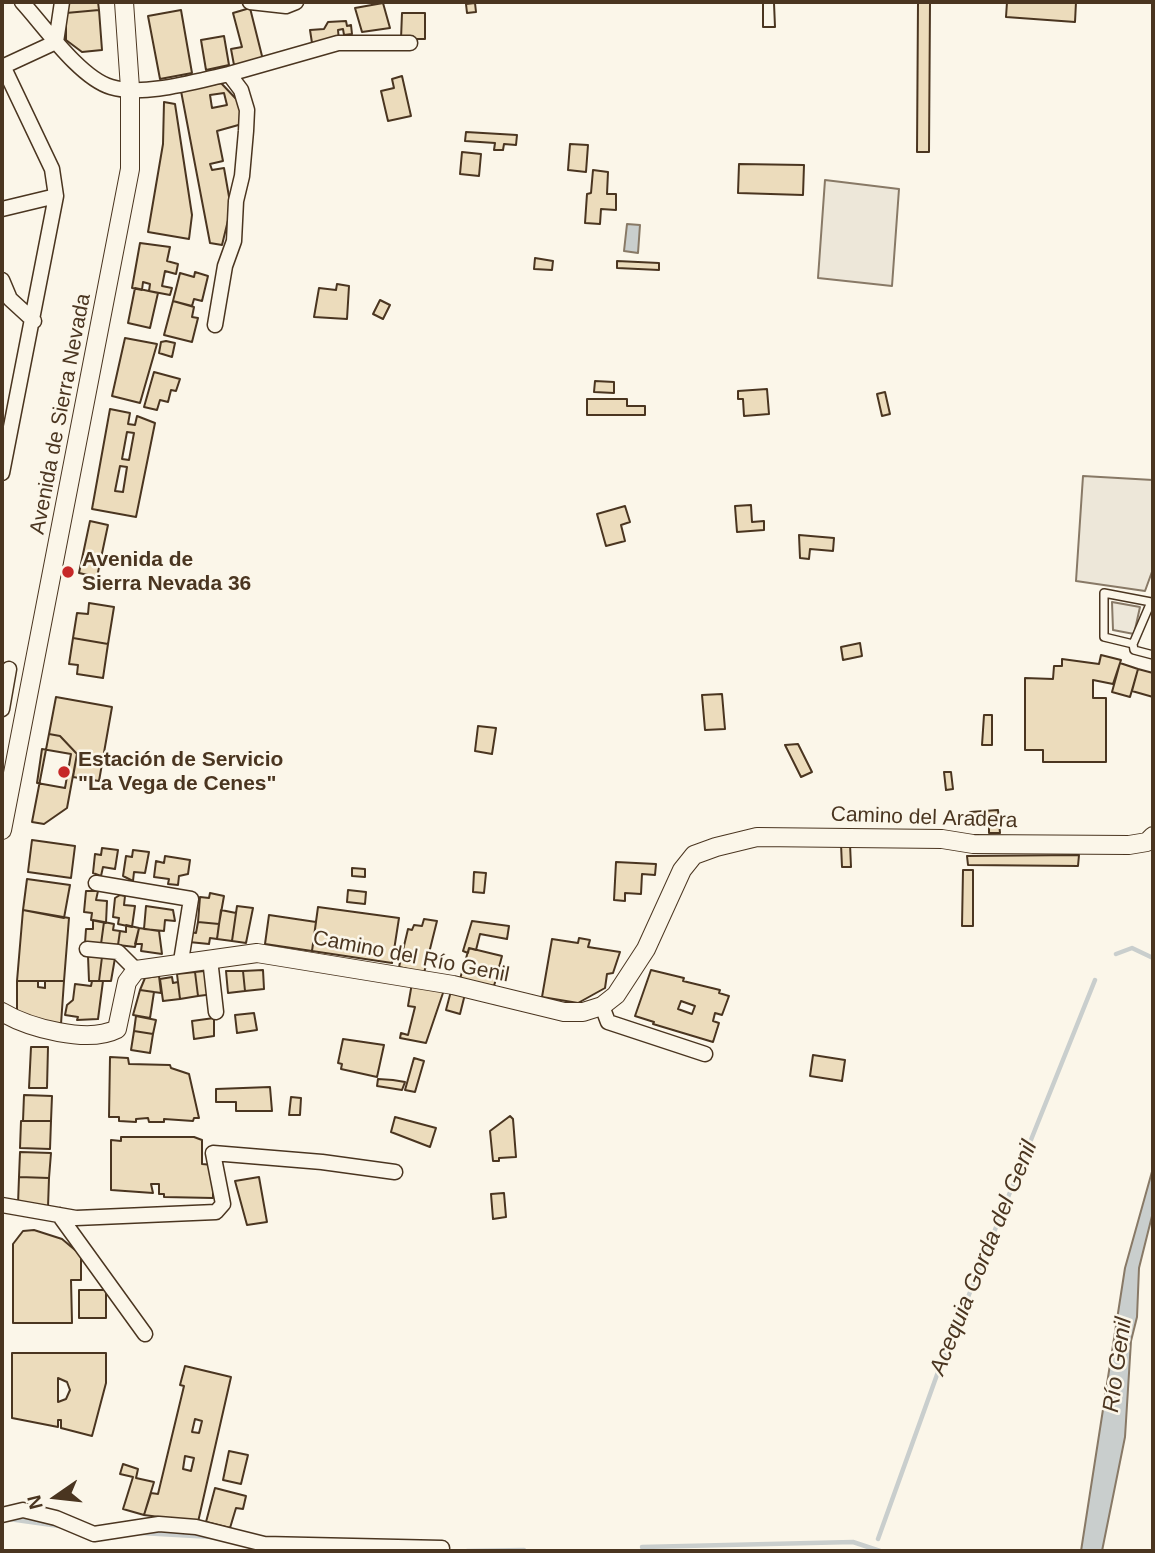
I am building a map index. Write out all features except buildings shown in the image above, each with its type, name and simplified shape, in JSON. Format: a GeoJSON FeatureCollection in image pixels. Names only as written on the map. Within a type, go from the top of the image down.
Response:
{"type":"FeatureCollection","features":[{"type":"Feature","properties":{"kind":"street"},"geometry":{"type":"LineString","coordinates":[[22,2],[56,42],[93,77],[111,87],[161,88],[229,74],[338,43],[410,43]]}},
{"type":"Feature","properties":{"kind":"street"},"geometry":{"type":"LineString","coordinates":[[56,42],[62,2]]}},
{"type":"Feature","properties":{"kind":"street","name":"Avenida de Sierra Nevada"},"geometry":{"type":"LineString","coordinates":[[2,830],[130,169],[130,88],[124,2]]}},
{"type":"Feature","properties":{"kind":"street"},"geometry":{"type":"LineString","coordinates":[[250,2],[286,6],[296,2]]}},
{"type":"Feature","properties":{"kind":"street"},"geometry":{"type":"LineString","coordinates":[[2,473],[34,321],[56,197],[52,169],[3,66],[56,42]]}},
{"type":"Feature","properties":{"kind":"street"},"geometry":{"type":"LineString","coordinates":[[215,324],[225,267],[234,241],[247,131],[247,110],[241,90],[229,74]]}},
{"type":"Feature","properties":{"kind":"street"},"geometry":{"type":"LineString","coordinates":[[2,209],[56,197]]}},
{"type":"Feature","properties":{"kind":"street"},"geometry":{"type":"LineString","coordinates":[[2,281],[10,299],[34,321]]}},
{"type":"Feature","properties":{"kind":"street"},"geometry":{"type":"LineString","coordinates":[[2,709],[9,669]]}},
{"type":"Feature","properties":{"kind":"street","name":"Camino del Aradera"},"geometry":{"type":"LineString","coordinates":[[602,1006],[616,995],[646,949],[682,870],[694,855],[757,837],[942,839],[973,844],[1129,845],[1147,842],[1153,836]]}},
{"type":"Feature","properties":{"kind":"street"},"geometry":{"type":"LineString","coordinates":[[96,883],[191,899],[181,961]]}},
{"type":"Feature","properties":{"kind":"street"},"geometry":{"type":"LineString","coordinates":[[7,1020],[90,1037],[107,1035],[117,1029],[127,982],[136,970],[118,953],[87,948]]}},
{"type":"Feature","properties":{"kind":"street","name":"Camino del Río Genil"},"geometry":{"type":"LineString","coordinates":[[136,970],[181,961],[257,953],[453,985],[564,1012],[583,1012],[602,1006]]}},
{"type":"Feature","properties":{"kind":"street"},"geometry":{"type":"LineString","coordinates":[[210,959],[216,1012]]}},
{"type":"Feature","properties":{"kind":"street"},"geometry":{"type":"LineString","coordinates":[[602,1006],[608,1022],[705,1054]]}},
{"type":"Feature","properties":{"kind":"street"},"geometry":{"type":"LineString","coordinates":[[2,1205],[76,1218],[216,1212],[223,1204],[213,1153],[395,1172]]}},
{"type":"Feature","properties":{"kind":"street"},"geometry":{"type":"LineString","coordinates":[[59,1215],[145,1334]]}},
{"type":"Feature","properties":{"kind":"street"},"geometry":{"type":"LineString","coordinates":[[2,1515],[23,1510],[56,1518],[94,1534],[159,1524],[197,1527],[264,1544],[442,1548]]}},
{"type":"Feature","properties":{"kind":"lane"},"geometry":{"type":"LineString","coordinates":[[1133,644],[1104,637],[1104,593],[1152,600],[1133,644],[1134,650],[1153,655]]}},
{"type":"Feature","properties":{"kind":"shaded area"},"geometry":{"type":"Polygon","coordinates":[[[825,180],[899,189],[892,286],[818,278],[825,180]]]}},
{"type":"Feature","properties":{"kind":"shaded area"},"geometry":{"type":"Polygon","coordinates":[[[1083,476],[1153,480],[1153,569],[1145,591],[1076,581],[1083,476]]]}},
{"type":"Feature","properties":{"kind":"shaded area"},"geometry":{"type":"Polygon","coordinates":[[[1112,602],[1140,607],[1134,634],[1113,630],[1112,602]]]}},
{"type":"Feature","properties":{"kind":"water"},"geometry":{"type":"Polygon","coordinates":[[[627,224],[640,225],[638,253],[624,251],[627,224]]]}},
{"type":"Feature","properties":{"kind":"water","name":"Río Genil"},"geometry":{"type":"Polygon","coordinates":[[[1153,1168],[1153,1212],[1139,1268],[1125,1437],[1102,1551],[1081,1551],[1125,1268],[1153,1168]]]}},
{"type":"Feature","properties":{"kind":"waterway","name":"Acequia Gorda del Genil"},"geometry":{"type":"LineString","coordinates":[[1116,954],[1132,948],[1153,958]]}},
{"type":"Feature","properties":{"kind":"waterway","name":"Acequia Gorda del Genil"},"geometry":{"type":"LineString","coordinates":[[878,1539],[938,1372],[1095,980]]}},
{"type":"Feature","properties":{"kind":"waterway"},"geometry":{"type":"LineString","coordinates":[[9,1519],[59,1526]]}},
{"type":"Feature","properties":{"kind":"waterway"},"geometry":{"type":"LineString","coordinates":[[141,1533],[212,1537]]}},
{"type":"Feature","properties":{"kind":"waterway"},"geometry":{"type":"LineString","coordinates":[[642,1547],[853,1542],[880,1551]]}},
{"type":"Feature","properties":{"kind":"waterway"},"geometry":{"type":"LineString","coordinates":[[467,1551],[524,1550]]}},
{"type":"Feature","properties":{"kind":"place","name":"Avenida de Sierra Nevada 36"},"geometry":{"type":"Point","coordinates":[68,572]}},
{"type":"Feature","properties":{"kind":"place","name":"Estación de Servicio \"La Vega de Cenes\""},"geometry":{"type":"Point","coordinates":[64,772]}}]}
